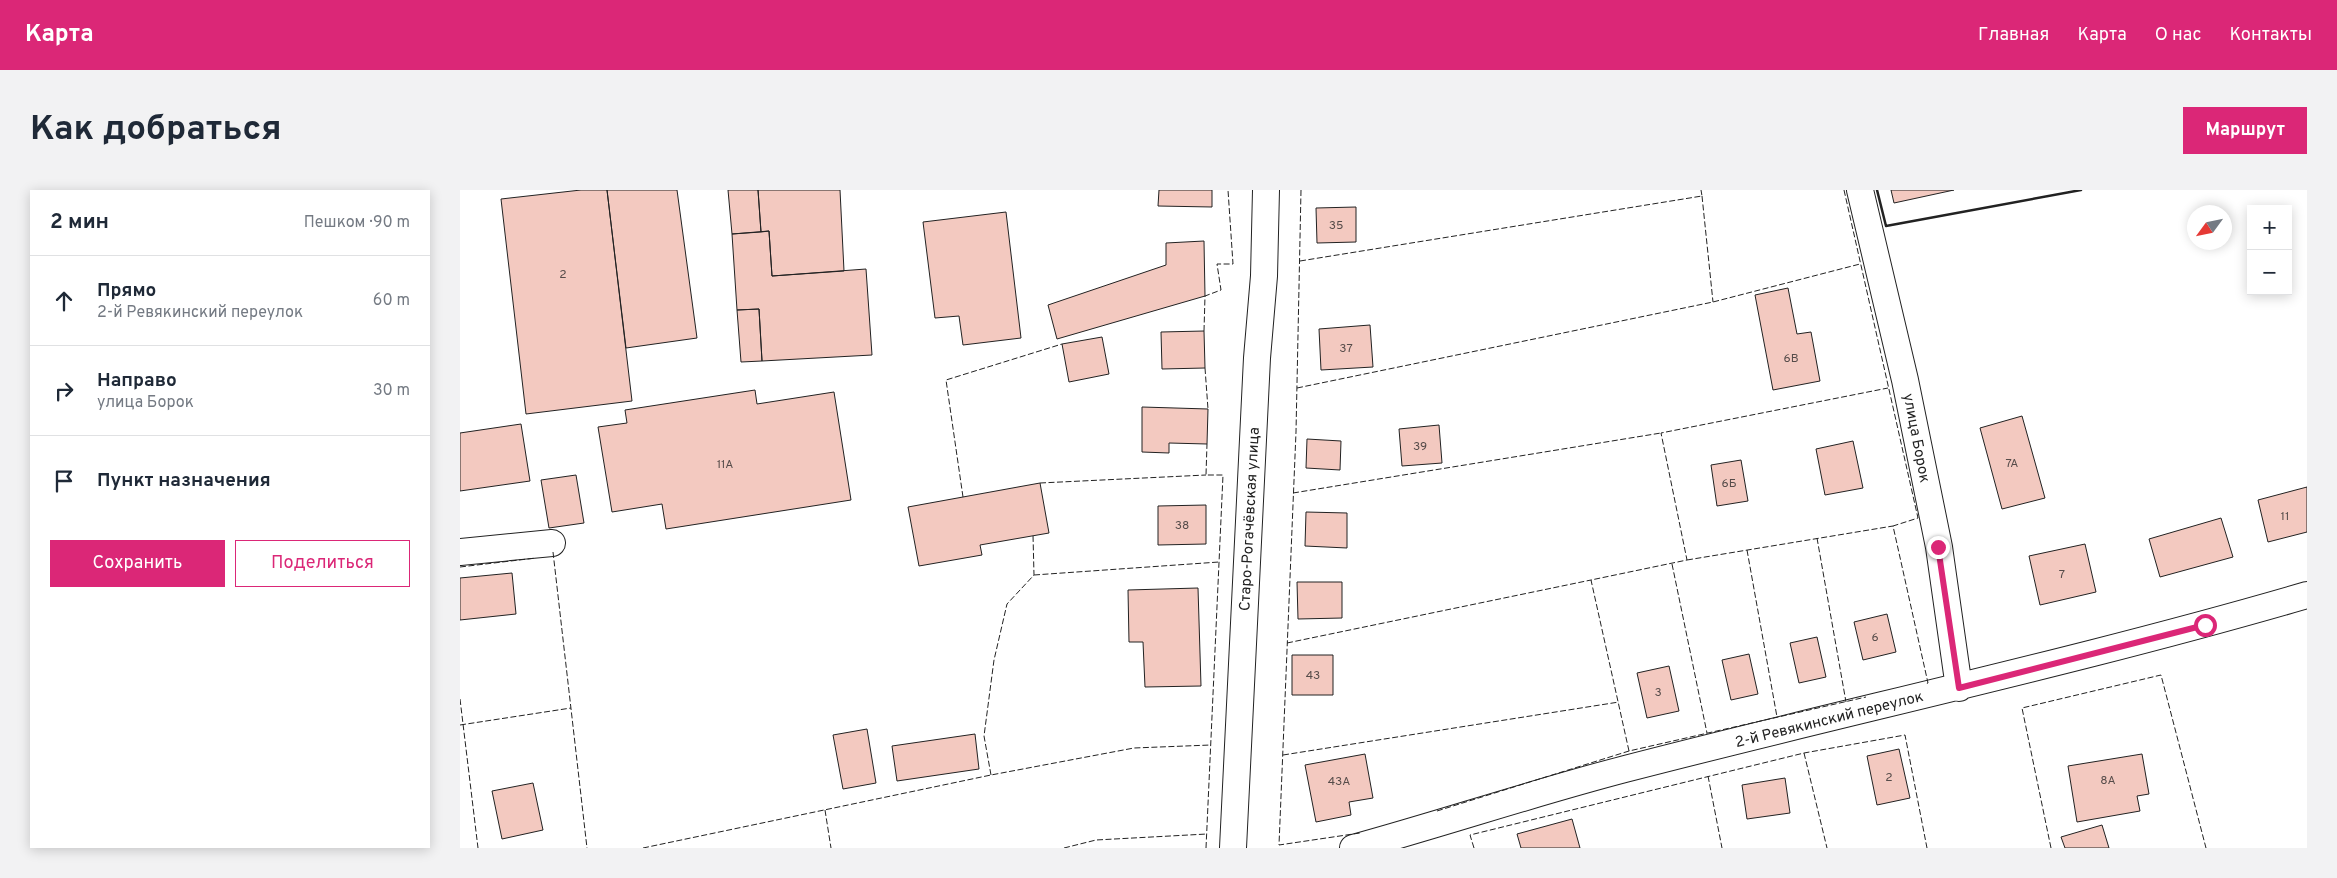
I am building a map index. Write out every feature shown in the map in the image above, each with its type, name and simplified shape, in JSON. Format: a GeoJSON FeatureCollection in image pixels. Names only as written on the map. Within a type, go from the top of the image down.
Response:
{"type":"FeatureCollection","features":[{"type":"Feature","properties":{"kind":"street","name":"Старо-Рогачёвская улица"},"geometry":{"type":"LineString","coordinates":[[1233,848],[1257,358],[1264,276],[1266,190]]}},
{"type":"Feature","properties":{"kind":"street","name":"улица Борок"},"geometry":{"type":"LineString","coordinates":[[1860,190],[1905,380],[1937,538],[1959,688]]}},
{"type":"Feature","properties":{"kind":"street"},"geometry":{"type":"LineString","coordinates":[[460,552],[552,544]]}},
{"type":"Feature","properties":{"kind":"street","name":"2-й Ревякинский переулок"},"geometry":{"type":"LineString","coordinates":[[1353,848],[1437,837],[1622,770],[1959,688],[2205,625],[2307,595]]}},
{"type":"Feature","properties":{"kind":"building"},"geometry":{"type":"Polygon","coordinates":[[[581,190],[607,190],[632,401],[526,414],[501,199],[581,190]]]}},
{"type":"Feature","properties":{"kind":"building"},"geometry":{"type":"Polygon","coordinates":[[[607,190],[677,190],[697,338],[626,348],[607,190]]]}},
{"type":"Feature","properties":{"kind":"building"},"geometry":{"type":"Polygon","coordinates":[[[728,190],[758,190],[761,232],[732,234],[728,190]]]}},
{"type":"Feature","properties":{"kind":"building"},"geometry":{"type":"Polygon","coordinates":[[[758,190],[840,190],[844,271],[772,276],[769,231],[761,232],[758,190]]]}},
{"type":"Feature","properties":{"kind":"building"},"geometry":{"type":"Polygon","coordinates":[[[1159,190],[1212,190],[1212,207],[1158,206],[1159,190]]]}},
{"type":"Feature","properties":{"kind":"building"},"geometry":{"type":"Polygon","coordinates":[[[1891,190],[1954,190],[1894,203],[1891,190]]]}},
{"type":"Feature","properties":{"kind":"building"},"geometry":{"type":"Polygon","coordinates":[[[1356,207],[1356,242],[1317,243],[1316,208],[1356,207]]]}},
{"type":"Feature","properties":{"kind":"building"},"geometry":{"type":"Polygon","coordinates":[[[1006,212],[1021,338],[963,345],[959,316],[935,318],[923,222],[1006,212]]]}},
{"type":"Feature","properties":{"kind":"building"},"geometry":{"type":"Polygon","coordinates":[[[769,231],[772,276],[866,269],[872,355],[762,361],[759,309],[737,310],[732,234],[769,231]]]}},
{"type":"Feature","properties":{"kind":"building"},"geometry":{"type":"Polygon","coordinates":[[[1204,241],[1205,296],[1057,339],[1048,305],[1166,265],[1166,243],[1204,241]]]}},
{"type":"Feature","properties":{"kind":"building"},"geometry":{"type":"Polygon","coordinates":[[[1788,288],[1797,334],[1811,332],[1820,381],[1773,390],[1755,295],[1788,288]]]}},
{"type":"Feature","properties":{"kind":"building"},"geometry":{"type":"Polygon","coordinates":[[[759,309],[762,361],[741,362],[737,310],[759,309]]]}},
{"type":"Feature","properties":{"kind":"building"},"geometry":{"type":"Polygon","coordinates":[[[1370,325],[1373,367],[1321,370],[1319,329],[1370,325]]]}},
{"type":"Feature","properties":{"kind":"building"},"geometry":{"type":"Polygon","coordinates":[[[1204,331],[1205,368],[1162,369],[1161,332],[1204,331]]]}},
{"type":"Feature","properties":{"kind":"building"},"geometry":{"type":"Polygon","coordinates":[[[1102,337],[1109,374],[1069,382],[1062,344],[1102,337]]]}},
{"type":"Feature","properties":{"kind":"building"},"geometry":{"type":"Polygon","coordinates":[[[755,390],[757,404],[834,392],[851,500],[666,529],[662,504],[612,512],[598,427],[627,423],[625,410],[755,390]]]}},
{"type":"Feature","properties":{"kind":"building"},"geometry":{"type":"Polygon","coordinates":[[[1142,407],[1208,409],[1207,444],[1169,443],[1169,453],[1142,452],[1142,407]]]}},
{"type":"Feature","properties":{"kind":"building"},"geometry":{"type":"Polygon","coordinates":[[[2022,416],[2045,498],[2002,509],[1980,428],[2022,416]]]}},
{"type":"Feature","properties":{"kind":"building"},"geometry":{"type":"Polygon","coordinates":[[[521,424],[530,481],[460,491],[460,433],[521,424]]]}},
{"type":"Feature","properties":{"kind":"building"},"geometry":{"type":"Polygon","coordinates":[[[1439,425],[1442,463],[1402,466],[1399,429],[1439,425]]]}},
{"type":"Feature","properties":{"kind":"building"},"geometry":{"type":"Polygon","coordinates":[[[1307,439],[1341,441],[1340,470],[1306,468],[1307,439]]]}},
{"type":"Feature","properties":{"kind":"building"},"geometry":{"type":"Polygon","coordinates":[[[1853,441],[1863,488],[1825,495],[1816,449],[1853,441]]]}},
{"type":"Feature","properties":{"kind":"building"},"geometry":{"type":"Polygon","coordinates":[[[1741,460],[1748,501],[1717,506],[1711,465],[1741,460]]]}},
{"type":"Feature","properties":{"kind":"building"},"geometry":{"type":"Polygon","coordinates":[[[576,475],[584,523],[549,528],[541,480],[576,475]]]}},
{"type":"Feature","properties":{"kind":"building"},"geometry":{"type":"Polygon","coordinates":[[[1040,483],[1049,533],[980,545],[982,555],[919,566],[908,507],[1040,483]]]}},
{"type":"Feature","properties":{"kind":"building"},"geometry":{"type":"Polygon","coordinates":[[[2307,487],[2307,532],[2268,542],[2258,500],[2307,487]]]}},
{"type":"Feature","properties":{"kind":"building"},"geometry":{"type":"Polygon","coordinates":[[[1206,505],[1206,544],[1158,545],[1158,506],[1206,505]]]}},
{"type":"Feature","properties":{"kind":"building"},"geometry":{"type":"Polygon","coordinates":[[[1306,512],[1347,513],[1347,548],[1305,546],[1306,512]]]}},
{"type":"Feature","properties":{"kind":"building"},"geometry":{"type":"Polygon","coordinates":[[[2221,518],[2233,557],[2160,577],[2149,539],[2221,518]]]}},
{"type":"Feature","properties":{"kind":"building"},"geometry":{"type":"Polygon","coordinates":[[[2085,544],[2096,592],[2040,605],[2029,556],[2085,544]]]}},
{"type":"Feature","properties":{"kind":"building"},"geometry":{"type":"Polygon","coordinates":[[[512,573],[516,614],[460,620],[460,578],[512,573]]]}},
{"type":"Feature","properties":{"kind":"building"},"geometry":{"type":"Polygon","coordinates":[[[1297,582],[1342,582],[1342,618],[1298,619],[1297,582]]]}},
{"type":"Feature","properties":{"kind":"building"},"geometry":{"type":"Polygon","coordinates":[[[1198,588],[1201,686],[1145,687],[1143,642],[1129,642],[1128,590],[1198,588]]]}},
{"type":"Feature","properties":{"kind":"building"},"geometry":{"type":"Polygon","coordinates":[[[1887,614],[1896,652],[1863,660],[1854,622],[1887,614]]]}},
{"type":"Feature","properties":{"kind":"building"},"geometry":{"type":"Polygon","coordinates":[[[1817,637],[1826,677],[1799,683],[1790,643],[1817,637]]]}},
{"type":"Feature","properties":{"kind":"building"},"geometry":{"type":"Polygon","coordinates":[[[1749,654],[1758,694],[1731,700],[1722,660],[1749,654]]]}},
{"type":"Feature","properties":{"kind":"building"},"geometry":{"type":"Polygon","coordinates":[[[1292,655],[1333,655],[1333,695],[1292,695],[1292,655]]]}},
{"type":"Feature","properties":{"kind":"building"},"geometry":{"type":"Polygon","coordinates":[[[1669,666],[1679,711],[1647,718],[1637,673],[1669,666]]]}},
{"type":"Feature","properties":{"kind":"building"},"geometry":{"type":"Polygon","coordinates":[[[867,729],[876,783],[843,789],[833,735],[867,729]]]}},
{"type":"Feature","properties":{"kind":"building"},"geometry":{"type":"Polygon","coordinates":[[[975,734],[979,769],[897,781],[892,746],[975,734]]]}},
{"type":"Feature","properties":{"kind":"building"},"geometry":{"type":"Polygon","coordinates":[[[1899,749],[1910,798],[1877,805],[1867,756],[1899,749]]]}},
{"type":"Feature","properties":{"kind":"building"},"geometry":{"type":"Polygon","coordinates":[[[1365,754],[1373,798],[1349,802],[1351,815],[1316,822],[1305,765],[1365,754]]]}},
{"type":"Feature","properties":{"kind":"building"},"geometry":{"type":"Polygon","coordinates":[[[2142,754],[2149,794],[2137,796],[2140,811],[2077,822],[2068,766],[2142,754]]]}},
{"type":"Feature","properties":{"kind":"building"},"geometry":{"type":"Polygon","coordinates":[[[1785,778],[1790,813],[1747,819],[1742,785],[1785,778]]]}},
{"type":"Feature","properties":{"kind":"building"},"geometry":{"type":"Polygon","coordinates":[[[533,783],[543,830],[502,839],[492,791],[533,783]]]}},
{"type":"Feature","properties":{"kind":"building"},"geometry":{"type":"Polygon","coordinates":[[[1572,819],[1580,848],[1521,848],[1517,834],[1572,819]]]}},
{"type":"Feature","properties":{"kind":"building"},"geometry":{"type":"Polygon","coordinates":[[[2102,825],[2109,848],[2065,848],[2061,837],[2102,825]]]}},
{"type":"Feature","properties":{"kind":"fence"},"geometry":{"type":"LineString","coordinates":[[1204,331],[1205,296],[1221,290],[1217,264],[1233,264],[1228,190]]}},
{"type":"Feature","properties":{"kind":"fence"},"geometry":{"type":"LineString","coordinates":[[1301,190],[1296,432],[1279,845],[1360,833]]}},
{"type":"Feature","properties":{"kind":"fence"},"geometry":{"type":"LineString","coordinates":[[1300,261],[1702,196],[1701,190]]}},
{"type":"Feature","properties":{"kind":"fence"},"geometry":{"type":"LineString","coordinates":[[1844,190],[1918,518],[1893,526],[1928,683],[1925,684]]}},
{"type":"Feature","properties":{"kind":"fence"},"geometry":{"type":"LineString","coordinates":[[1702,196],[1713,302]]}},
{"type":"Feature","properties":{"kind":"fence"},"geometry":{"type":"LineString","coordinates":[[1297,388],[1713,302],[1860,264]]}},
{"type":"Feature","properties":{"kind":"fence"},"geometry":{"type":"LineString","coordinates":[[963,497],[946,380],[1062,344]]}},
{"type":"Feature","properties":{"kind":"fence"},"geometry":{"type":"LineString","coordinates":[[1205,368],[1208,409]]}},
{"type":"Feature","properties":{"kind":"fence"},"geometry":{"type":"LineString","coordinates":[[1629,751],[1591,580],[1687,560],[1661,433],[1888,388]]}},
{"type":"Feature","properties":{"kind":"fence"},"geometry":{"type":"LineString","coordinates":[[1293,493],[1661,433]]}},
{"type":"Feature","properties":{"kind":"fence"},"geometry":{"type":"LineString","coordinates":[[1206,848],[1223,475],[1206,475],[1207,444]]}},
{"type":"Feature","properties":{"kind":"fence"},"geometry":{"type":"LineString","coordinates":[[1040,483],[1206,475]]}},
{"type":"Feature","properties":{"kind":"fence"},"geometry":{"type":"LineString","coordinates":[[1687,560],[1893,526]]}},
{"type":"Feature","properties":{"kind":"fence"},"geometry":{"type":"LineString","coordinates":[[991,775],[984,736],[994,660],[1007,604],[1034,575],[1033,535]]}},
{"type":"Feature","properties":{"kind":"fence"},"geometry":{"type":"LineString","coordinates":[[1817,538],[1846,702]]}},
{"type":"Feature","properties":{"kind":"fence"},"geometry":{"type":"LineString","coordinates":[[1747,550],[1777,717]]}},
{"type":"Feature","properties":{"kind":"fence"},"geometry":{"type":"LineString","coordinates":[[553,552],[587,848]]}},
{"type":"Feature","properties":{"kind":"fence"},"geometry":{"type":"LineString","coordinates":[[460,567],[536,558]]}},
{"type":"Feature","properties":{"kind":"fence"},"geometry":{"type":"LineString","coordinates":[[1034,575],[1219,562]]}},
{"type":"Feature","properties":{"kind":"fence"},"geometry":{"type":"LineString","coordinates":[[1672,564],[1707,733]]}},
{"type":"Feature","properties":{"kind":"fence"},"geometry":{"type":"LineString","coordinates":[[1287,643],[1591,580]]}},
{"type":"Feature","properties":{"kind":"fence"},"geometry":{"type":"LineString","coordinates":[[2051,848],[2022,708],[2161,675],[2206,848]]}},
{"type":"Feature","properties":{"kind":"fence"},"geometry":{"type":"LineString","coordinates":[[1437,811],[1629,751],[1866,697]]}},
{"type":"Feature","properties":{"kind":"fence"},"geometry":{"type":"LineString","coordinates":[[460,699],[478,848]]}},
{"type":"Feature","properties":{"kind":"fence"},"geometry":{"type":"LineString","coordinates":[[1283,755],[1619,702]]}},
{"type":"Feature","properties":{"kind":"fence"},"geometry":{"type":"LineString","coordinates":[[460,725],[571,708]]}},
{"type":"Feature","properties":{"kind":"fence"},"geometry":{"type":"LineString","coordinates":[[1474,848],[1470,835],[1804,753],[1905,735],[1927,848]]}},
{"type":"Feature","properties":{"kind":"fence"},"geometry":{"type":"LineString","coordinates":[[643,848],[991,775],[1134,748],[1211,745]]}},
{"type":"Feature","properties":{"kind":"fence"},"geometry":{"type":"LineString","coordinates":[[1804,753],[1827,848]]}},
{"type":"Feature","properties":{"kind":"fence"},"geometry":{"type":"LineString","coordinates":[[1708,776],[1722,848]]}},
{"type":"Feature","properties":{"kind":"fence"},"geometry":{"type":"LineString","coordinates":[[825,810],[831,848]]}},
{"type":"Feature","properties":{"kind":"fence"},"geometry":{"type":"LineString","coordinates":[[1064,848],[1096,840],[1207,834]]}},
{"type":"Feature","properties":{"kind":"wall"},"geometry":{"type":"LineString","coordinates":[[1877,190],[1886,226],[2081,190]]}},
{"type":"Feature","properties":{"kind":"route"},"geometry":{"type":"LineString","coordinates":[[1938,547],[1959,688],[2205,625]]}}]}
